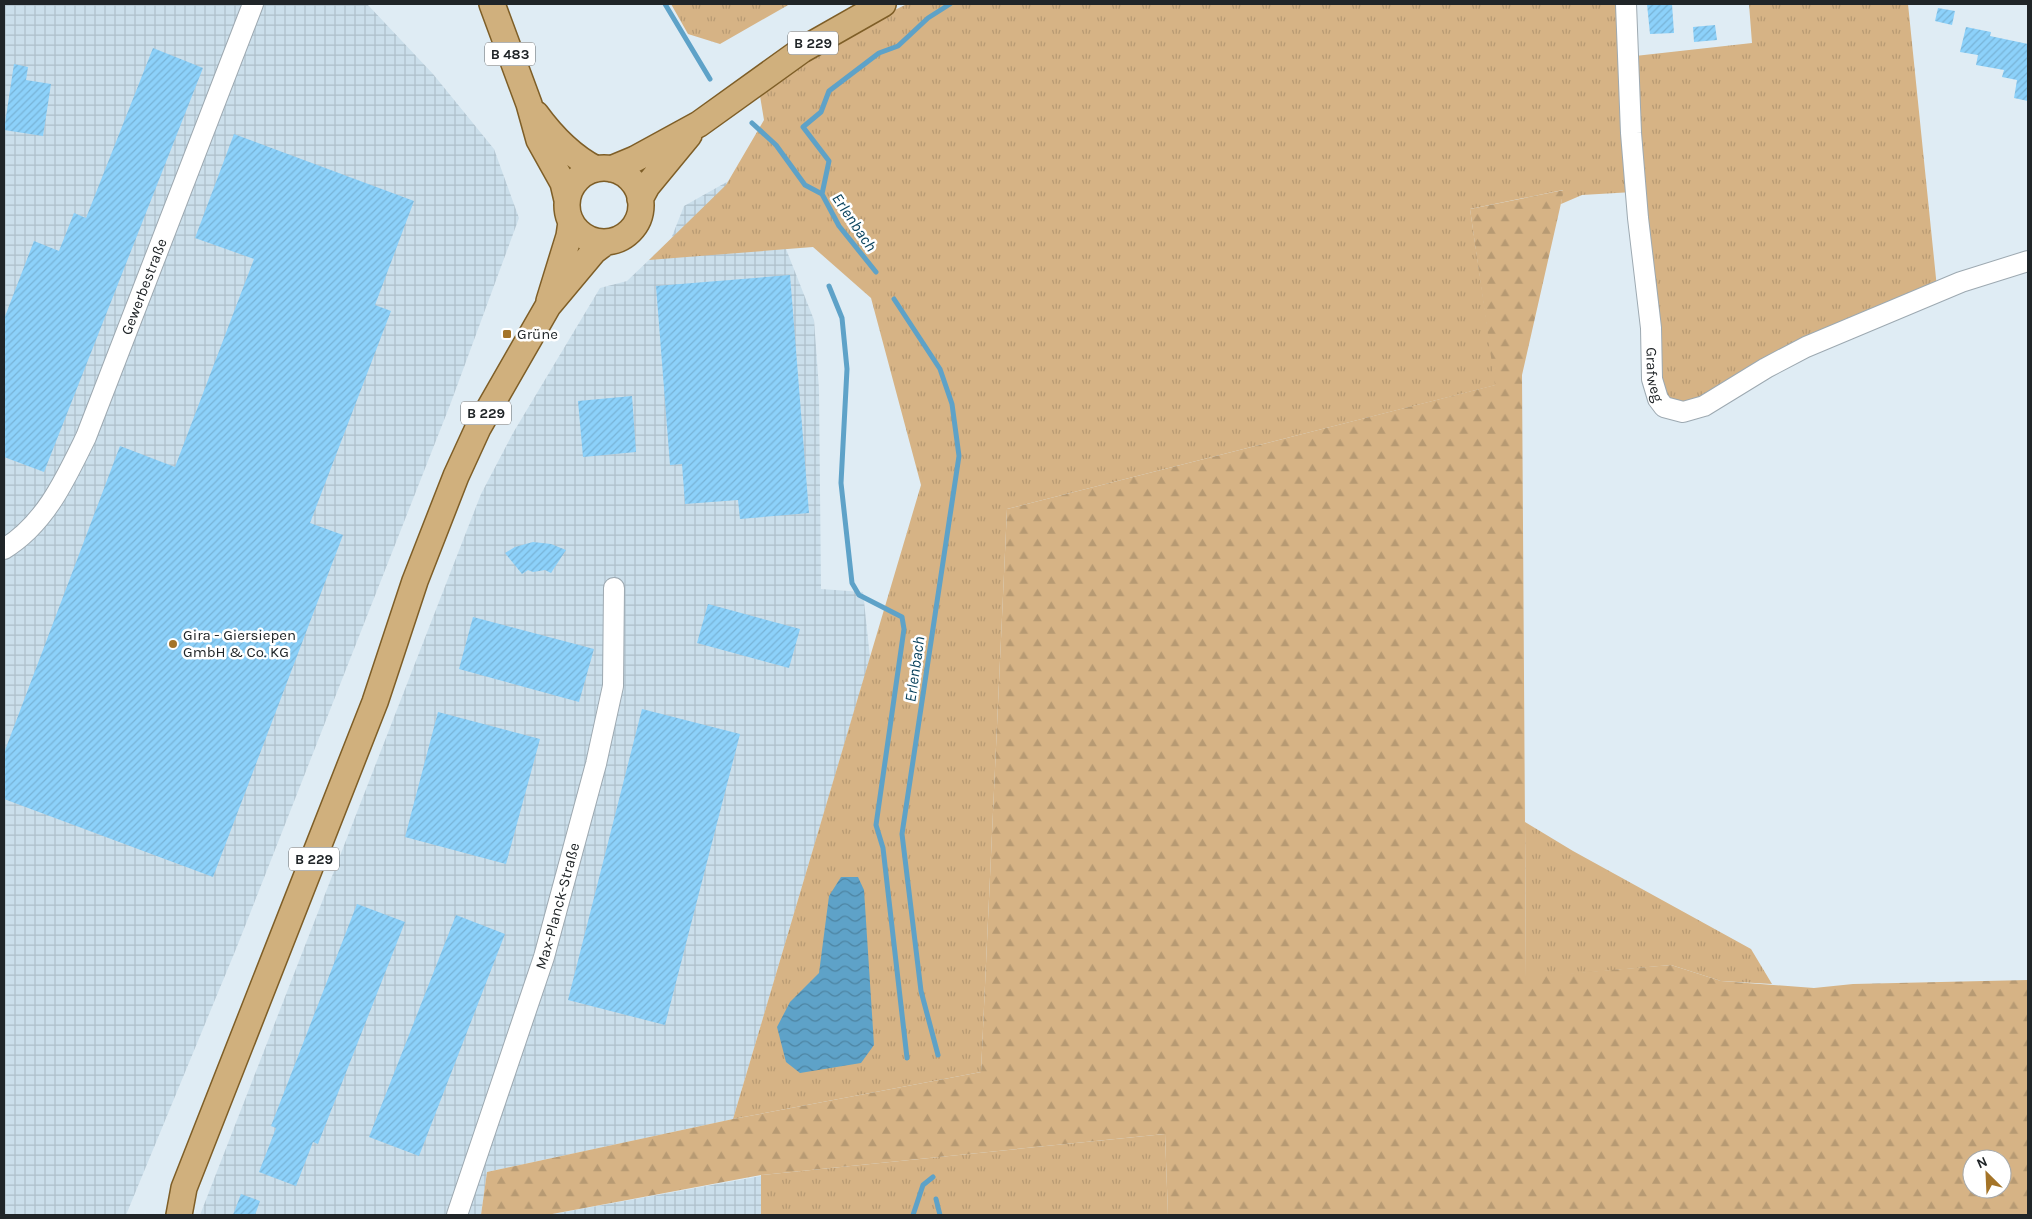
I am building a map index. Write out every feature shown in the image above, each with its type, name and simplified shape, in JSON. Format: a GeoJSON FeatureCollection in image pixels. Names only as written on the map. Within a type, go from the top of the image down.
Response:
{"type":"FeatureCollection","features":[{"type":"Feature","properties":{"kind":"main road","name":"B 483"},"geometry":{"type":"LineString","coordinates":[[492,4],[529,104],[539,140],[563,183],[569,211]]}},
{"type":"Feature","properties":{"kind":"main road","name":"B 229"},"geometry":{"type":"LineString","coordinates":[[604,169],[636,159],[699,124],[802,50],[883,4]]}},
{"type":"Feature","properties":{"kind":"main road","name":"B 483"},"geometry":{"type":"LineString","coordinates":[[529,104],[568,150],[585,163],[604,169]]}},
{"type":"Feature","properties":{"kind":"main road","name":"B 229"},"geometry":{"type":"LineString","coordinates":[[640,199],[647,186],[699,124]]}},
{"type":"Feature","properties":{"kind":"main road"},"geometry":{"type":"LineString","coordinates":[[604,169],[631,180],[640,199],[639,217],[630,232],[622,237],[606,242],[595,241],[585,237],[577,230],[569,211],[570,189],[577,180],[586,173],[604,169]]}},
{"type":"Feature","properties":{"kind":"main road","name":"B 229"},"geometry":{"type":"LineString","coordinates":[[548,306],[569,236],[569,211]]}},
{"type":"Feature","properties":{"kind":"main road","name":"B 229"},"geometry":{"type":"LineString","coordinates":[[179,1215],[184,1188],[375,702],[415,581],[449,492],[478,428],[548,306],[594,251],[606,242]]}},
{"type":"Feature","properties":{"kind":"main road","name":"B 229"},"geometry":{"type":"LineString","coordinates":[[166,1215],[184,1188]]}},
{"type":"Feature","properties":{"kind":"street","name":"Gewerbestraße"},"geometry":{"type":"LineString","coordinates":[[4,549],[42,517],[65,480],[86,438],[254,4]]}},
{"type":"Feature","properties":{"kind":"street","name":"Grafweg"},"geometry":{"type":"LineString","coordinates":[[1626,4],[1632,141],[1638,218],[1651,328],[1652,379],[1658,399],[1664,407],[1682,412],[1704,406],[1806,346],[1961,282],[2028,261]]}},
{"type":"Feature","properties":{"kind":"street","name":"Max-Planck-Straße"},"geometry":{"type":"LineString","coordinates":[[456,1215],[509,1066],[544,957],[596,764],[614,686],[614,588]]}},
{"type":"Feature","properties":{"kind":"shaded area"},"geometry":{"type":"Polygon","coordinates":[[[4,4],[367,4],[433,74],[494,149],[519,218],[450,405],[236,949],[126,1215],[4,1215],[4,4]]]}},
{"type":"Feature","properties":{"kind":"shaded area"},"geometry":{"type":"Polygon","coordinates":[[[750,169],[786,249],[814,320],[819,389],[821,589],[863,592],[870,658],[733,1119],[487,1172],[481,1215],[200,1215],[481,494],[513,433],[600,288],[627,281],[671,239],[684,206],[750,169]]]}},
{"type":"Feature","properties":{"kind":"shaded area"},"geometry":{"type":"Polygon","coordinates":[[[761,1176],[761,1215],[548,1215],[761,1176]]]}},
{"type":"Feature","properties":{"kind":"green space"},"geometry":{"type":"Polygon","coordinates":[[[671,4],[790,4],[720,44],[688,34],[671,4]]]}},
{"type":"Feature","properties":{"kind":"green space"},"geometry":{"type":"Polygon","coordinates":[[[907,4],[1622,4],[1633,192],[1582,195],[1561,204],[1563,190],[1470,209],[1496,385],[1007,509],[981,1072],[733,1119],[921,485],[871,298],[813,247],[649,260],[726,185],[764,120],[760,96],[811,57],[872,21],[907,4]]]}},
{"type":"Feature","properties":{"kind":"green space"},"geometry":{"type":"Polygon","coordinates":[[[1749,4],[1908,4],[1937,288],[1689,406],[1669,400],[1661,385],[1635,56],[1752,43],[1749,4]]]}},
{"type":"Feature","properties":{"kind":"green space"},"geometry":{"type":"Polygon","coordinates":[[[1564,190],[1522,375],[1526,977],[1671,965],[1721,981],[1814,988],[1853,984],[2028,980],[2028,1215],[1168,1215],[1165,1134],[761,1175],[547,1215],[481,1215],[487,1172],[733,1119],[981,1072],[1007,509],[1495,385],[1470,209],[1564,190]]]}},
{"type":"Feature","properties":{"kind":"green space"},"geometry":{"type":"Polygon","coordinates":[[[1525,822],[1573,851],[1751,949],[1772,984],[1721,981],[1671,965],[1526,978],[1525,822]]]}},
{"type":"Feature","properties":{"kind":"green space"},"geometry":{"type":"Polygon","coordinates":[[[1165,1134],[1168,1215],[761,1215],[761,1175],[1165,1134]]]}},
{"type":"Feature","properties":{"kind":"water"},"geometry":{"type":"Polygon","coordinates":[[[841,877],[858,877],[864,890],[874,1045],[861,1063],[800,1073],[786,1062],[777,1027],[790,1002],[819,973],[829,896],[841,877]]]}},
{"type":"Feature","properties":{"kind":"building"},"geometry":{"type":"Polygon","coordinates":[[[1647,4],[1672,4],[1674,33],[1650,34],[1647,4]]]}},
{"type":"Feature","properties":{"kind":"building"},"geometry":{"type":"Polygon","coordinates":[[[1938,8],[1955,11],[1952,25],[1935,21],[1938,8]]]}},
{"type":"Feature","properties":{"kind":"building"},"geometry":{"type":"Polygon","coordinates":[[[1715,25],[1717,40],[1694,42],[1693,27],[1715,25]]]}},
{"type":"Feature","properties":{"kind":"building"},"geometry":{"type":"Polygon","coordinates":[[[1966,27],[1991,32],[1990,36],[2028,44],[2028,101],[2014,98],[2017,80],[2002,77],[2004,70],[1976,65],[1978,55],[1960,52],[1966,27]]]}},
{"type":"Feature","properties":{"kind":"building"},"geometry":{"type":"Polygon","coordinates":[[[153,48],[203,68],[44,472],[4,457],[4,319],[34,241],[59,251],[74,213],[86,218],[153,48]]]}},
{"type":"Feature","properties":{"kind":"building"},"geometry":{"type":"Polygon","coordinates":[[[14,64],[28,67],[26,80],[51,84],[43,136],[4,130],[14,64]]]}},
{"type":"Feature","properties":{"kind":"building","name":"Gira - Giersiepen GmbH & Co. KG"},"geometry":{"type":"Polygon","coordinates":[[[234,134],[414,201],[375,305],[391,311],[310,523],[343,535],[213,877],[4,799],[4,753],[120,446],[175,467],[254,259],[195,238],[234,134]]]}},
{"type":"Feature","properties":{"kind":"building"},"geometry":{"type":"Polygon","coordinates":[[[790,275],[809,513],[740,519],[738,500],[685,504],[682,464],[670,465],[656,286],[790,275]]]}},
{"type":"Feature","properties":{"kind":"building"},"geometry":{"type":"Polygon","coordinates":[[[632,396],[636,452],[583,457],[578,401],[632,396]]]}},
{"type":"Feature","properties":{"kind":"building"},"geometry":{"type":"Polygon","coordinates":[[[533,542],[551,544],[566,550],[551,573],[545,570],[533,572],[528,570],[522,574],[505,553],[515,547],[533,542]]]}},
{"type":"Feature","properties":{"kind":"building"},"geometry":{"type":"Polygon","coordinates":[[[708,604],[800,629],[789,668],[697,643],[708,604]]]}},
{"type":"Feature","properties":{"kind":"building"},"geometry":{"type":"Polygon","coordinates":[[[473,617],[594,649],[579,702],[459,669],[473,617]]]}},
{"type":"Feature","properties":{"kind":"building"},"geometry":{"type":"Polygon","coordinates":[[[642,709],[740,734],[665,1025],[568,1000],[642,709]]]}},
{"type":"Feature","properties":{"kind":"building"},"geometry":{"type":"Polygon","coordinates":[[[438,712],[540,739],[506,864],[405,837],[438,712]]]}},
{"type":"Feature","properties":{"kind":"building"},"geometry":{"type":"Polygon","coordinates":[[[357,904],[405,922],[318,1144],[313,1142],[296,1186],[259,1172],[276,1128],[271,1126],[357,904]]]}},
{"type":"Feature","properties":{"kind":"building"},"geometry":{"type":"Polygon","coordinates":[[[456,915],[505,934],[419,1156],[369,1137],[456,915]]]}},
{"type":"Feature","properties":{"kind":"building"},"geometry":{"type":"Polygon","coordinates":[[[241,1194],[260,1201],[255,1215],[233,1215],[241,1194]]]}},
{"type":"Feature","properties":{"kind":"waterway","name":"Erlenbach"},"geometry":{"type":"LineString","coordinates":[[665,4],[710,79]]}},
{"type":"Feature","properties":{"kind":"waterway"},"geometry":{"type":"LineString","coordinates":[[822,194],[829,161],[803,127],[821,112],[829,91],[879,53],[898,46],[928,18],[950,4]]}},
{"type":"Feature","properties":{"kind":"waterway","name":"Erlenbach"},"geometry":{"type":"LineString","coordinates":[[752,123],[776,145],[805,185],[822,194],[839,226],[876,272]]}},
{"type":"Feature","properties":{"kind":"waterway"},"geometry":{"type":"LineString","coordinates":[[829,286],[842,318],[847,369],[841,483],[852,583],[859,595],[902,617],[904,629],[876,825],[883,848],[907,1058]]}},
{"type":"Feature","properties":{"kind":"waterway","name":"Erlenbach"},"geometry":{"type":"LineString","coordinates":[[894,299],[940,369],[952,404],[959,456],[902,834],[921,991],[938,1055]]}},
{"type":"Feature","properties":{"kind":"waterway"},"geometry":{"type":"LineString","coordinates":[[913,1215],[923,1185],[933,1177]]}},
{"type":"Feature","properties":{"kind":"waterway","name":"Erlenbach"},"geometry":{"type":"LineString","coordinates":[[936,1199],[940,1215]]}},
{"type":"Feature","properties":{"kind":"place","name":"Grüne"},"geometry":{"type":"Point","coordinates":[507,334]}},
{"type":"Feature","properties":{"kind":"place","name":"Gira - Giersiepen GmbH & Co. KG"},"geometry":{"type":"Point","coordinates":[173,644]}}]}
